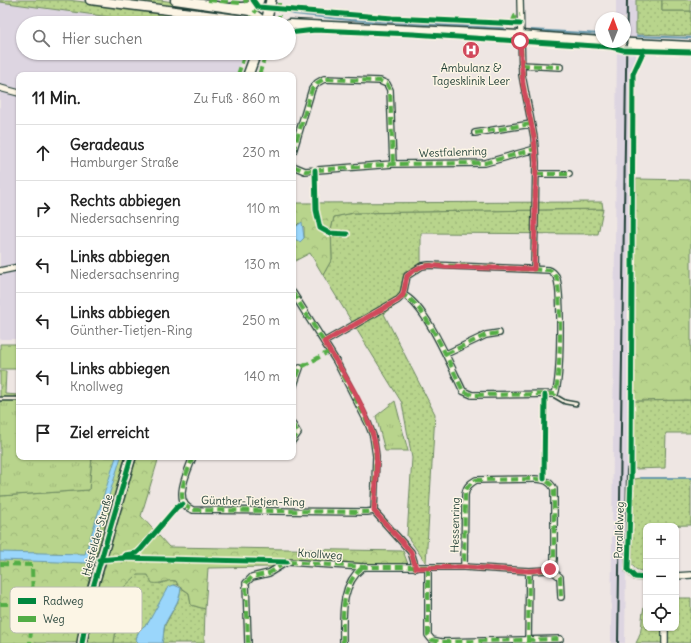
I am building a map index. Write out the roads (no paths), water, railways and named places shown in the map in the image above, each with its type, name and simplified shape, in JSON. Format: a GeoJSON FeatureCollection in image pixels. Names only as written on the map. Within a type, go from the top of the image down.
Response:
{"type":"FeatureCollection","features":[{"type":"Feature","properties":{"kind":"main road"},"geometry":{"type":"LineString","coordinates":[[233,8],[249,7],[259,0]]}},
{"type":"Feature","properties":{"kind":"main road"},"geometry":{"type":"LineString","coordinates":[[268,16],[271,0]]}},
{"type":"Feature","properties":{"kind":"main road"},"geometry":{"type":"LineString","coordinates":[[249,72],[253,60]]}},
{"type":"Feature","properties":{"kind":"main road","name":"Heisfelder Straße"},"geometry":{"type":"LineString","coordinates":[[93,587],[130,460]]}},
{"type":"Feature","properties":{"kind":"main road","name":"Heisfelder Straße"},"geometry":{"type":"LineString","coordinates":[[82,643],[84,633]]}},
{"type":"Feature","properties":{"kind":"street"},"geometry":{"type":"LineString","coordinates":[[90,0],[212,16]]}},
{"type":"Feature","properties":{"kind":"street"},"geometry":{"type":"LineString","coordinates":[[175,0],[254,12],[258,16]]}},
{"type":"Feature","properties":{"kind":"street"},"geometry":{"type":"LineString","coordinates":[[520,0],[520,35],[524,90],[535,149],[536,174],[534,269]]}},
{"type":"Feature","properties":{"kind":"street"},"geometry":{"type":"LineString","coordinates":[[296,24],[520,35],[595,41]]}},
{"type":"Feature","properties":{"kind":"street"},"geometry":{"type":"LineString","coordinates":[[631,43],[691,46]]}},
{"type":"Feature","properties":{"kind":"street"},"geometry":{"type":"LineString","coordinates":[[522,65],[560,67]]}},
{"type":"Feature","properties":{"kind":"street"},"geometry":{"type":"LineString","coordinates":[[296,142],[312,89],[317,83],[327,79],[380,81],[387,84],[390,90],[393,164]]}},
{"type":"Feature","properties":{"kind":"street"},"geometry":{"type":"LineString","coordinates":[[0,88],[16,92]]}},
{"type":"Feature","properties":{"kind":"street"},"geometry":{"type":"LineString","coordinates":[[475,133],[531,124]]}},
{"type":"Feature","properties":{"kind":"street","name":"Westfalenring"},"geometry":{"type":"LineString","coordinates":[[296,168],[305,171],[393,164],[485,163],[535,149]]}},
{"type":"Feature","properties":{"kind":"street"},"geometry":{"type":"LineString","coordinates":[[536,174],[569,174]]}},
{"type":"Feature","properties":{"kind":"street"},"geometry":{"type":"LineString","coordinates":[[324,342],[398,300],[403,295],[407,276],[425,265],[552,271],[556,278],[558,287],[560,352],[555,394],[469,395],[463,391],[446,354],[413,300],[403,295]]}},
{"type":"Feature","properties":{"kind":"street"},"geometry":{"type":"LineString","coordinates":[[0,271],[16,268]]}},
{"type":"Feature","properties":{"kind":"street"},"geometry":{"type":"LineString","coordinates":[[296,298],[324,342],[365,414],[373,436],[376,456],[374,511],[411,552],[416,568]]}},
{"type":"Feature","properties":{"kind":"street"},"geometry":{"type":"LineString","coordinates":[[446,354],[486,335],[500,333]]}},
{"type":"Feature","properties":{"kind":"street"},"geometry":{"type":"LineString","coordinates":[[296,379],[300,368]]}},
{"type":"Feature","properties":{"kind":"street","name":"Günther-Tietjen-Ring"},"geometry":{"type":"LineString","coordinates":[[191,460],[182,495],[183,504],[190,510],[374,511]]}},
{"type":"Feature","properties":{"kind":"street","name":"Parallelweg"},"geometry":{"type":"LineString","coordinates":[[630,470],[628,570],[635,577],[643,578]]}},
{"type":"Feature","properties":{"kind":"street","name":"Hessenring"},"geometry":{"type":"LineString","coordinates":[[464,567],[466,489],[476,480],[544,479],[554,489],[554,560],[552,568]]}},
{"type":"Feature","properties":{"kind":"street","name":"Knollweg"},"geometry":{"type":"LineString","coordinates":[[248,643],[246,583],[248,579],[269,573],[287,562],[363,567],[464,567],[529,571],[552,568]]}},
{"type":"Feature","properties":{"kind":"street"},"geometry":{"type":"LineString","coordinates":[[342,643],[345,593],[348,585],[363,567]]}},
{"type":"Feature","properties":{"kind":"street"},"geometry":{"type":"LineString","coordinates":[[428,568],[428,635],[432,640],[441,642],[560,639]]}},
{"type":"Feature","properties":{"kind":"street"},"geometry":{"type":"LineString","coordinates":[[552,568],[560,577],[561,597]]}},
{"type":"Feature","properties":{"kind":"street"},"geometry":{"type":"LineString","coordinates":[[528,641],[529,571]]}},
{"type":"Feature","properties":{"kind":"street"},"geometry":{"type":"LineString","coordinates":[[679,576],[691,575]]}},
{"type":"Feature","properties":{"kind":"street"},"geometry":{"type":"LineString","coordinates":[[665,631],[665,643]]}},
{"type":"Feature","properties":{"kind":"lane"},"geometry":{"type":"LineString","coordinates":[[552,395],[565,402],[576,404]]}},
{"type":"Feature","properties":{"kind":"lane"},"geometry":{"type":"LineString","coordinates":[[0,399],[16,399]]}},
{"type":"Feature","properties":{"kind":"water"},"geometry":{"type":"Polygon","coordinates":[[[302,222],[304,238],[300,242],[296,240],[296,227],[302,222]]]}},
{"type":"Feature","properties":{"kind":"water"},"geometry":{"type":"Polygon","coordinates":[[[115,460],[120,460],[88,563],[0,560],[0,552],[85,554],[115,460]]]}},
{"type":"Feature","properties":{"kind":"water"},"geometry":{"type":"Polygon","coordinates":[[[174,585],[181,588],[177,602],[165,624],[162,643],[139,643],[136,640],[138,633],[142,633],[142,628],[148,623],[168,587],[174,585]]]}},
{"type":"Feature","properties":{"kind":"waterway"},"geometry":{"type":"LineString","coordinates":[[285,11],[294,14],[350,20],[504,28]]}},
{"type":"Feature","properties":{"kind":"waterway"},"geometry":{"type":"LineString","coordinates":[[531,30],[595,34]]}},
{"type":"Feature","properties":{"kind":"waterway"},"geometry":{"type":"LineString","coordinates":[[637,36],[691,38]]}},
{"type":"Feature","properties":{"kind":"waterway"},"geometry":{"type":"LineString","coordinates":[[641,478],[691,478]]}},
{"type":"Feature","properties":{"kind":"railway"},"geometry":{"type":"LineString","coordinates":[[618,643],[627,0]]}},
{"type":"Feature","properties":{"kind":"place","name":"Ambulanz & Tagesklinik Leer"},"geometry":{"type":"Point","coordinates":[471,50]}}]}
